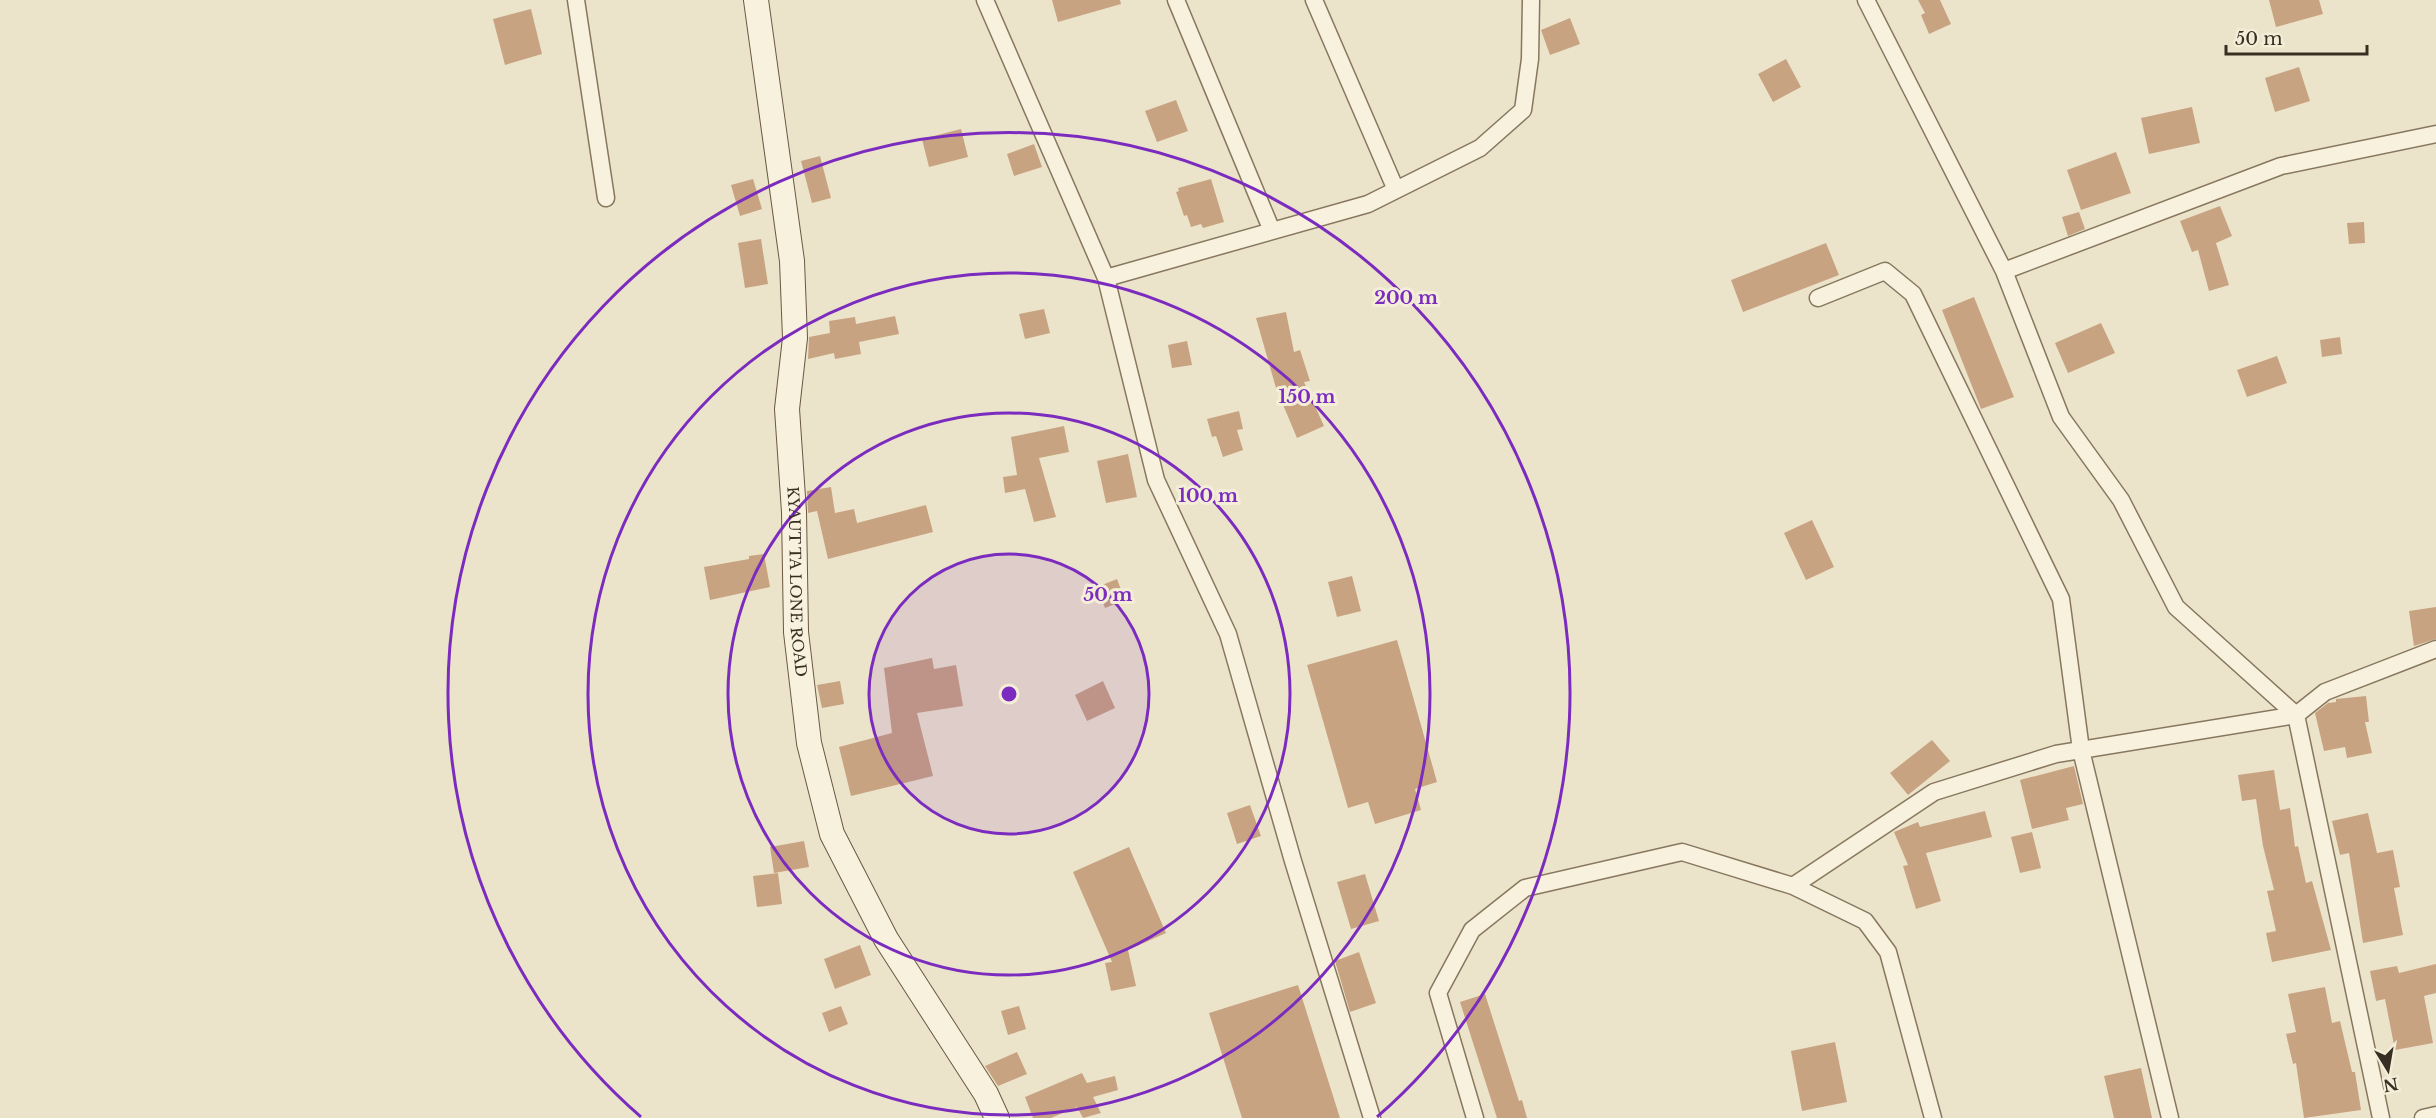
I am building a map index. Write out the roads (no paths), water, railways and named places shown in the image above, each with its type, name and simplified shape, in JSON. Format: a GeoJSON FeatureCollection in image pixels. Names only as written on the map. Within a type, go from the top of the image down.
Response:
{"type":"FeatureCollection","features":[{"type":"Feature","properties":{"kind":"main road","name":"KYAUT TA LONE ROAD"},"geometry":{"type":"LineString","coordinates":[[756,0],[792,261],[795,338],[787,409],[794,512],[796,632],[809,743],[832,834],[886,939],[986,1094],[997,1118]]}},
{"type":"Feature","properties":{"kind":"street"},"geometry":{"type":"LineString","coordinates":[[576,0],[606,198]]}},
{"type":"Feature","properties":{"kind":"street"},"geometry":{"type":"LineString","coordinates":[[985,0],[1106,278],[1156,480],[1228,634],[1293,861],[1372,1118]]}},
{"type":"Feature","properties":{"kind":"street"},"geometry":{"type":"LineString","coordinates":[[1176,0],[1272,231]]}},
{"type":"Feature","properties":{"kind":"street"},"geometry":{"type":"LineString","coordinates":[[1314,0],[1396,190]]}},
{"type":"Feature","properties":{"kind":"street"},"geometry":{"type":"LineString","coordinates":[[1106,278],[1368,204],[1480,148],[1523,110],[1530,59],[1531,0]]}},
{"type":"Feature","properties":{"kind":"street"},"geometry":{"type":"LineString","coordinates":[[1866,0],[2004,271],[2061,417],[2121,500],[2176,607],[2296,716],[2380,1118]]}},
{"type":"Feature","properties":{"kind":"street"},"geometry":{"type":"LineString","coordinates":[[2004,271],[2281,166],[2436,134]]}},
{"type":"Feature","properties":{"kind":"street"},"geometry":{"type":"LineString","coordinates":[[1818,298],[1885,271],[1913,294],[2061,599],[2081,750],[2170,1118]]}},
{"type":"Feature","properties":{"kind":"street"},"geometry":{"type":"LineString","coordinates":[[1793,886],[1934,792],[2056,754],[2296,716],[2325,692],[2436,649]]}},
{"type":"Feature","properties":{"kind":"street"},"geometry":{"type":"LineString","coordinates":[[1475,1118],[1438,993],[1472,930],[1525,888],[1682,852],[1793,886],[1865,921],[1888,952],[1933,1118]]}},
{"type":"Feature","properties":{"kind":"street"},"geometry":{"type":"LineString","coordinates":[[2423,1118],[2436,1115]]}}]}
